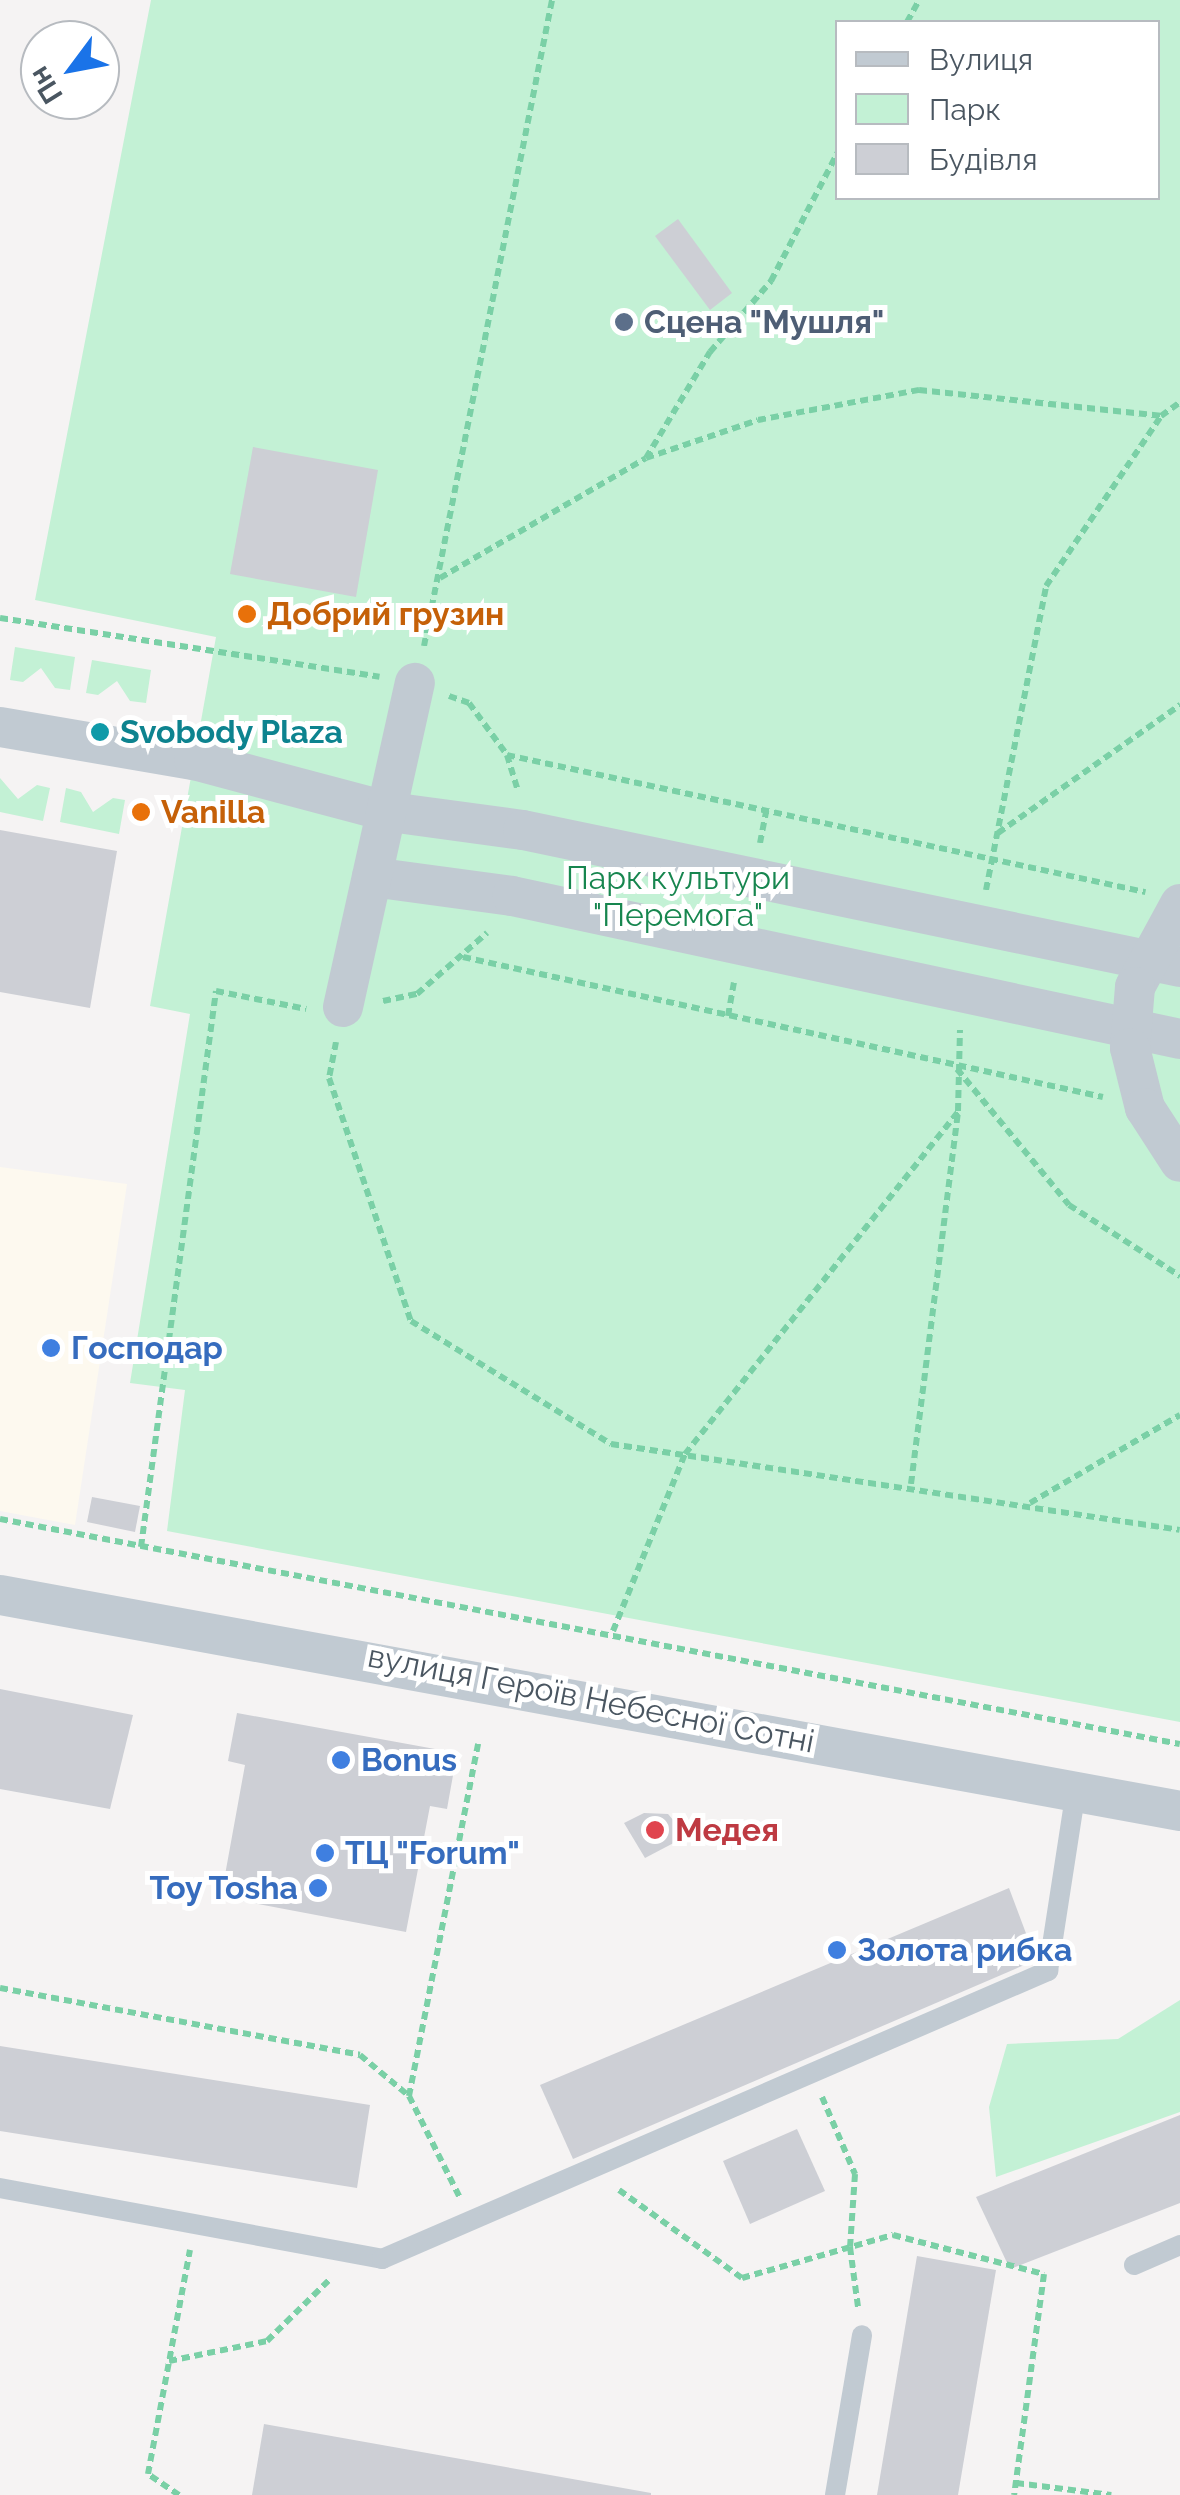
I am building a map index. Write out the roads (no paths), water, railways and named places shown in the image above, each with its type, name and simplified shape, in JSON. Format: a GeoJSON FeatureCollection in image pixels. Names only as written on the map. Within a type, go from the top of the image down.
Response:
{"type":"FeatureCollection","features":[{"type":"Feature","properties":{"kind":"street"},"geometry":{"type":"LineString","coordinates":[[343,1007],[390,812],[415,683]]}},
{"type":"Feature","properties":{"kind":"street"},"geometry":{"type":"LineString","coordinates":[[0,727],[194,760],[390,812],[523,830],[1162,964]]}},
{"type":"Feature","properties":{"kind":"street"},"geometry":{"type":"LineString","coordinates":[[372,876],[512,896],[1180,1039]]}},
{"type":"Feature","properties":{"kind":"street"},"geometry":{"type":"LineString","coordinates":[[1171,900],[1162,964],[1130,1028],[1144,1105],[1180,1162]]}},
{"type":"Feature","properties":{"kind":"street","name":"вулиця Героїв Небесної Сотні"},"geometry":{"type":"LineString","coordinates":[[0,1595],[1180,1810]]}},
{"type":"Feature","properties":{"kind":"lane"},"geometry":{"type":"LineString","coordinates":[[0,2188],[382,2259],[1048,1971],[1076,1790]]}},
{"type":"Feature","properties":{"kind":"lane"},"geometry":{"type":"LineString","coordinates":[[1134,2265],[1180,2245]]}},
{"type":"Feature","properties":{"kind":"lane"},"geometry":{"type":"LineString","coordinates":[[835,2495],[862,2334]]}},
{"type":"Feature","properties":{"kind":"place","name":"Сцена \"Мушля\""},"geometry":{"type":"Point","coordinates":[624,322]}},
{"type":"Feature","properties":{"kind":"place","name":"Добрий грузин"},"geometry":{"type":"Point","coordinates":[247,614]}},
{"type":"Feature","properties":{"kind":"place","name":"Svobody Plaza"},"geometry":{"type":"Point","coordinates":[100,732]}},
{"type":"Feature","properties":{"kind":"place","name":"Vanilla"},"geometry":{"type":"Point","coordinates":[141,812]}},
{"type":"Feature","properties":{"kind":"place","name":"Господар"},"geometry":{"type":"Point","coordinates":[51,1348]}},
{"type":"Feature","properties":{"kind":"place","name":"Bonus"},"geometry":{"type":"Point","coordinates":[341,1760]}},
{"type":"Feature","properties":{"kind":"place","name":"Медея"},"geometry":{"type":"Point","coordinates":[655,1830]}},
{"type":"Feature","properties":{"kind":"place","name":"ТЦ \"Forum\""},"geometry":{"type":"Point","coordinates":[325,1853]}},
{"type":"Feature","properties":{"kind":"place","name":"Toy Tosha"},"geometry":{"type":"Point","coordinates":[318,1888]}},
{"type":"Feature","properties":{"kind":"place","name":"Золота рибка"},"geometry":{"type":"Point","coordinates":[837,1950]}},
{"type":"Feature","properties":{"kind":"park label","name":"Парк культури \"Перемога\""},"geometry":{"type":"Point","coordinates":[678,898]}}]}
